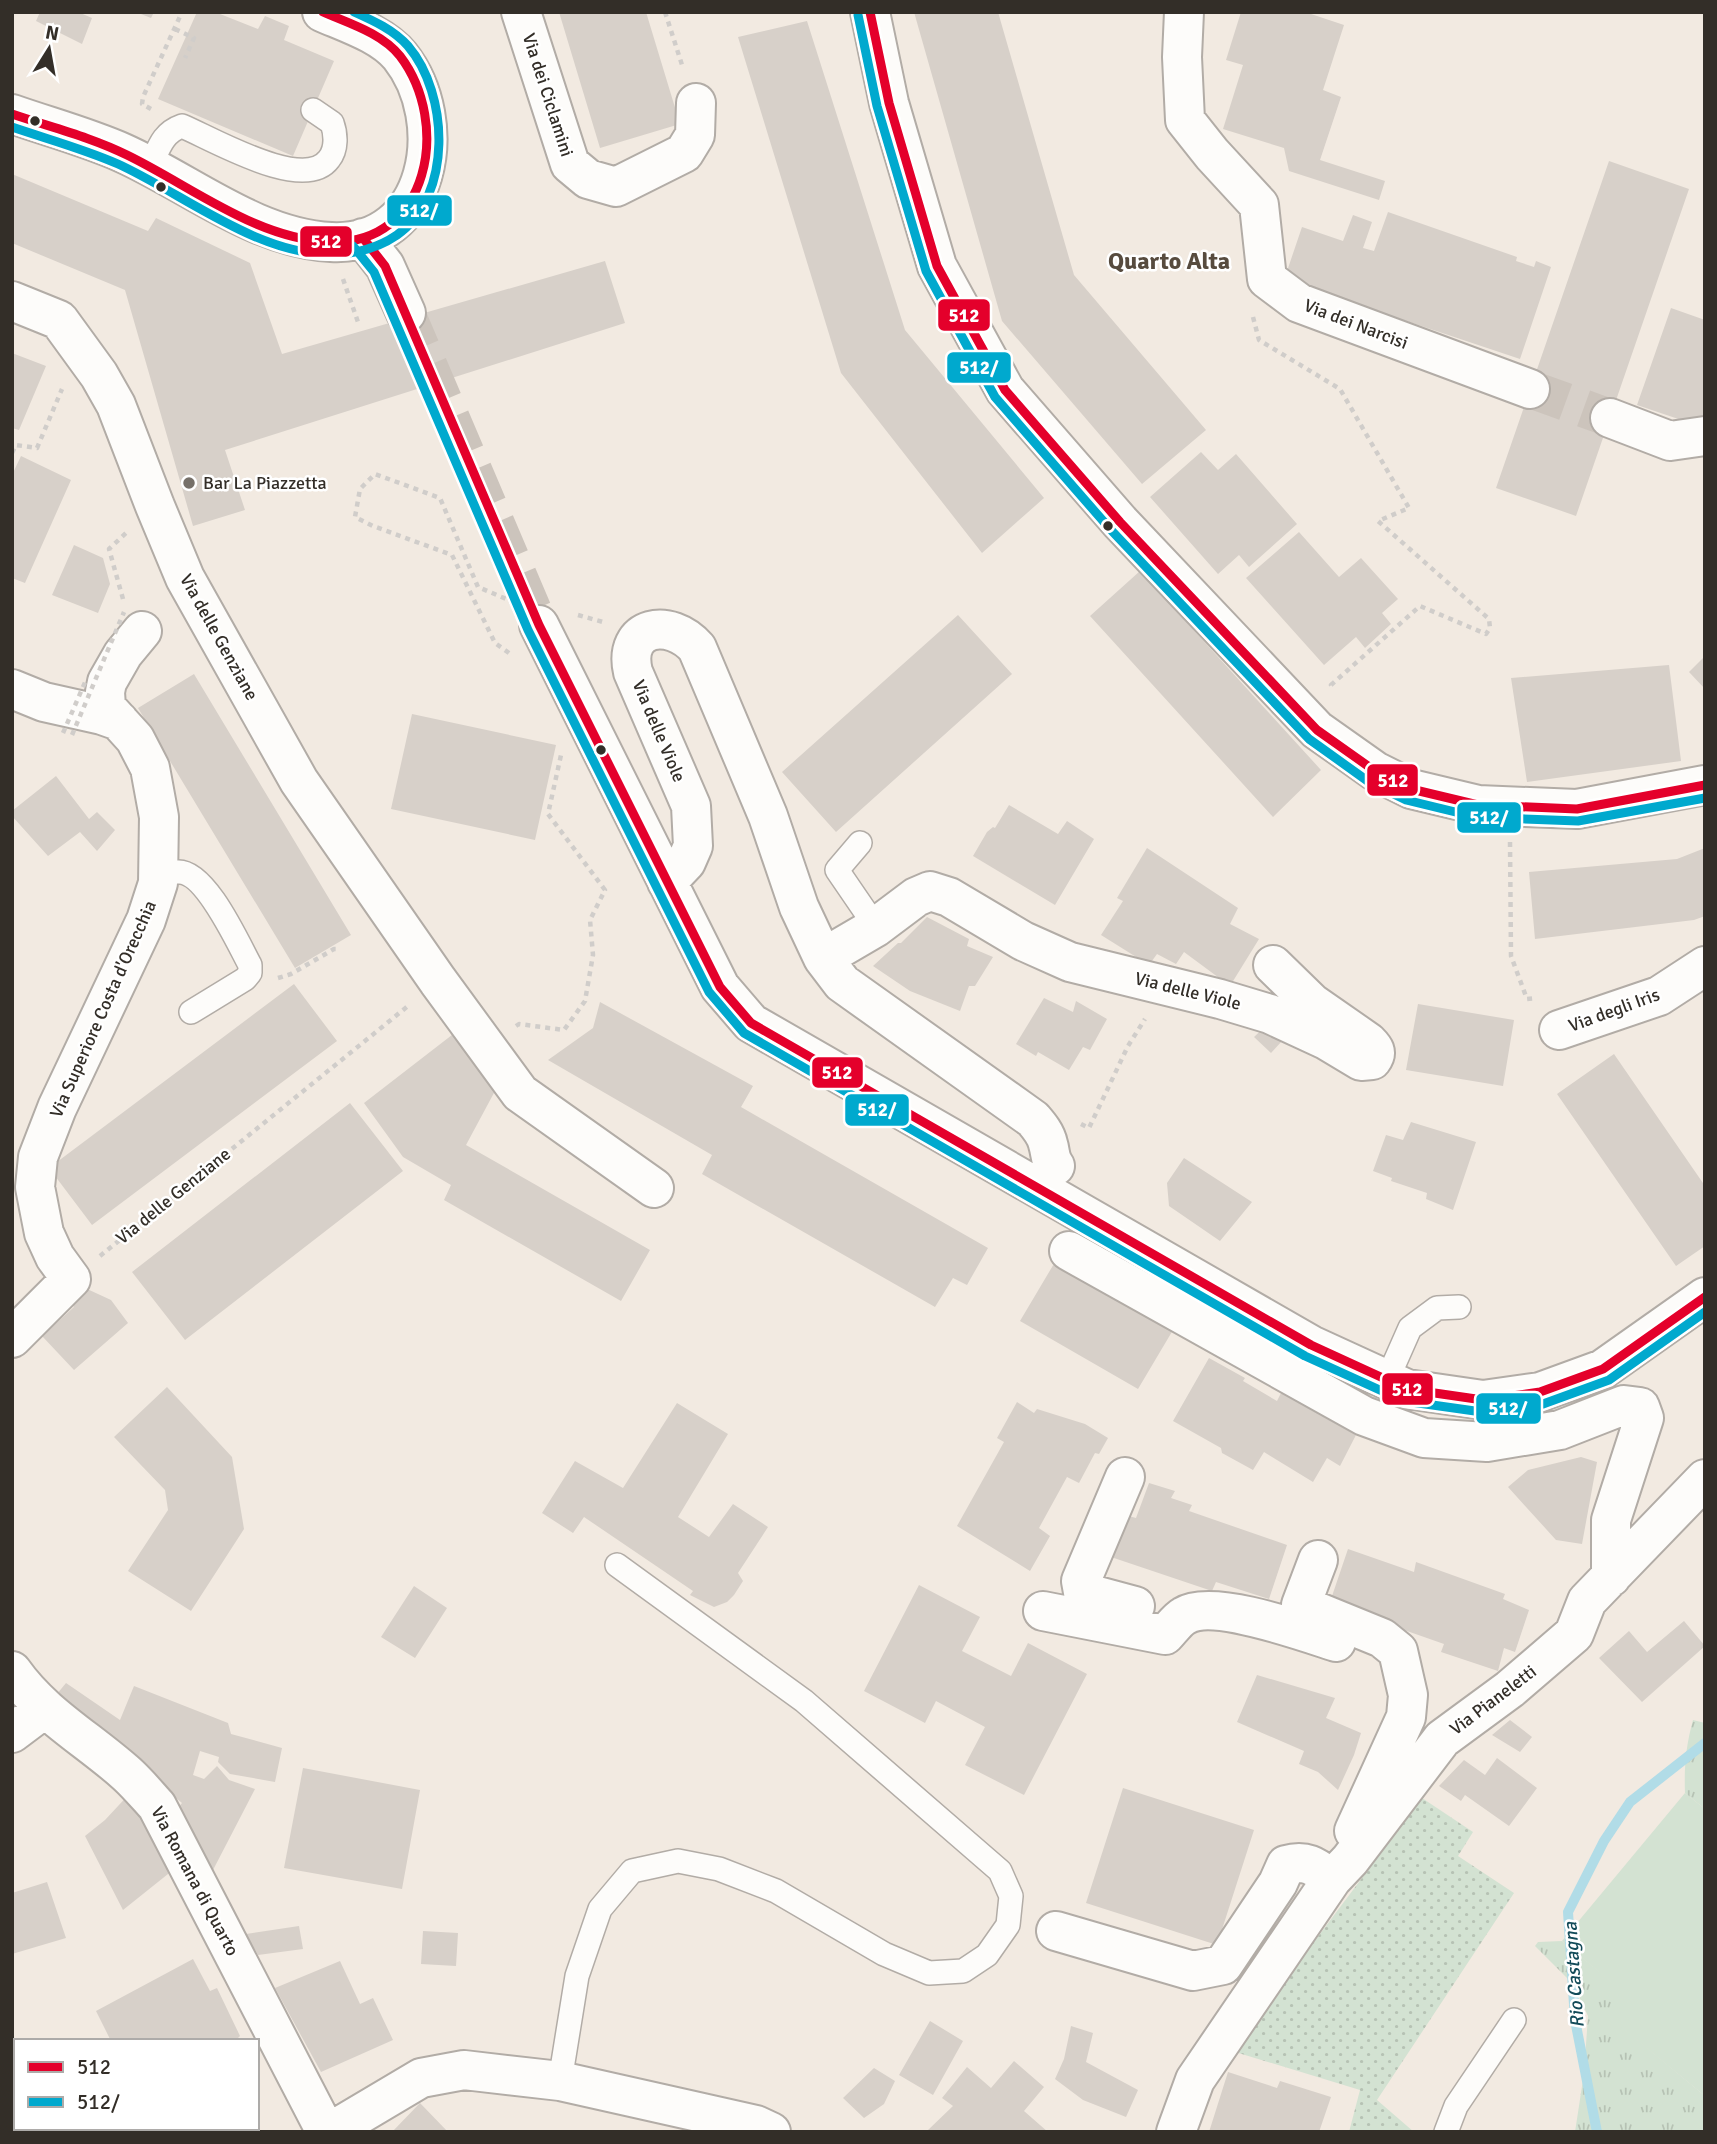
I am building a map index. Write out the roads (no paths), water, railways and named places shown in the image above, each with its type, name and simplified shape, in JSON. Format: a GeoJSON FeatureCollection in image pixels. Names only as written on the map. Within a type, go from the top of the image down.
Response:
{"type":"FeatureCollection","features":[{"type":"Feature","properties":{"kind":"street"},"geometry":{"type":"LineString","coordinates":[[12,114],[121,152],[256,223],[288,234],[346,240],[384,229],[402,215],[417,193],[429,146],[429,121],[422,95],[413,75],[398,54],[378,38],[322,12]]}},
{"type":"Feature","properties":{"kind":"street","name":"Via dei Ciclamini"},"geometry":{"type":"LineString","coordinates":[[521,12],[570,164],[588,179],[616,187],[684,153],[695,135],[691,90]]}},
{"type":"Feature","properties":{"kind":"street"},"geometry":{"type":"LineString","coordinates":[[870,12],[889,103],[937,265],[1005,390],[1120,522],[1317,730],[1375,771],[1411,789],[1478,806],[1577,809],[1705,785]]}},
{"type":"Feature","properties":{"kind":"street","name":"Via dei Narcisi"},"geometry":{"type":"LineString","coordinates":[[1184,12],[1182,57],[1185,120],[1259,205],[1267,279],[1299,303],[1530,389]]}},
{"type":"Feature","properties":{"kind":"street"},"geometry":{"type":"LineString","coordinates":[[346,240],[385,266],[406,313]]}},
{"type":"Feature","properties":{"kind":"street","name":"Via delle Genziane"},"geometry":{"type":"LineString","coordinates":[[12,301],[59,320],[116,405],[186,578],[299,781],[438,981],[520,1093],[654,1188]]}},
{"type":"Feature","properties":{"kind":"street"},"geometry":{"type":"LineString","coordinates":[[1610,418],[1670,441],[1705,436]]}},
{"type":"Feature","properties":{"kind":"street"},"geometry":{"type":"LineString","coordinates":[[541,613],[667,882],[720,987],[751,1023],[1299,1339],[1407,1389],[1483,1400],[1539,1392],[1603,1369],[1705,1297]]}},
{"type":"Feature","properties":{"kind":"street","name":"Via Superiore Costa d'Orecchia"},"geometry":{"type":"LineString","coordinates":[[12,1338],[71,1279],[55,1257],[44,1233],[35,1187],[38,1157],[57,1108],[146,920],[158,883],[159,817],[150,768],[135,738],[106,707],[107,682],[123,654],[131,617]]}},
{"type":"Feature","properties":{"kind":"street","name":"Via delle Viole"},"geometry":{"type":"LineString","coordinates":[[667,882],[686,862],[694,846],[691,806],[630,659],[640,637],[659,628],[680,633],[697,648],[768,816],[799,907],[823,958],[876,927],[916,897],[930,891],[949,897],[1023,941],[1070,962],[1270,1014],[1361,1061],[1372,1060],[1375,1049],[1368,1042],[1312,1003],[1273,965]]}},
{"type":"Feature","properties":{"kind":"street"},"geometry":{"type":"LineString","coordinates":[[12,689],[44,702],[102,715],[119,722]]}},
{"type":"Feature","properties":{"kind":"street"},"geometry":{"type":"LineString","coordinates":[[823,958],[842,983],[1033,1119],[1049,1149]]}},
{"type":"Feature","properties":{"kind":"street","name":"Via degli Iris"},"geometry":{"type":"LineString","coordinates":[[1549,1014],[1659,996],[1705,966]]}},
{"type":"Feature","properties":{"kind":"street"},"geometry":{"type":"LineString","coordinates":[[1069,1251],[1364,1416],[1424,1438],[1488,1442],[1559,1430],[1624,1405],[1640,1407],[1644,1418],[1611,1520],[1611,1577]]}},
{"type":"Feature","properties":{"kind":"street"},"geometry":{"type":"LineString","coordinates":[[1125,1477],[1081,1581],[1083,1592],[1185,1615],[1208,1610],[1234,1612],[1335,1642],[1400,1668]]}},
{"type":"Feature","properties":{"kind":"street","name":"Via Pianeletti"},"geometry":{"type":"LineString","coordinates":[[1176,2132],[1195,2080],[1341,1870],[1442,1739],[1574,1634],[1587,1601],[1705,1479]]}},
{"type":"Feature","properties":{"kind":"street","name":"Via Pianeletti"},"geometry":{"type":"LineString","coordinates":[[1318,1560],[1301,1605],[1382,1638],[1398,1651],[1408,1695],[1406,1717],[1363,1807],[1341,1870]]}},
{"type":"Feature","properties":{"kind":"street"},"geometry":{"type":"LineString","coordinates":[[1043,1611],[1165,1635],[1185,1615]]}},
{"type":"Feature","properties":{"kind":"street","name":"Via Romana di Quarto"},"geometry":{"type":"LineString","coordinates":[[12,1671],[26,1691],[44,1709],[127,1774],[158,1806],[328,2132]]}},
{"type":"Feature","properties":{"kind":"street"},"geometry":{"type":"LineString","coordinates":[[12,1733],[44,1709]]}},
{"type":"Feature","properties":{"kind":"street"},"geometry":{"type":"LineString","coordinates":[[1056,1931],[1193,1971],[1223,1965],[1278,1883],[1286,1865],[1299,1861],[1341,1870]]}},
{"type":"Feature","properties":{"kind":"street"},"geometry":{"type":"LineString","coordinates":[[328,2132],[421,2078],[464,2070],[560,2081],[756,2125],[771,2132]]}},
{"type":"Feature","properties":{"kind":"lane"},"geometry":{"type":"LineString","coordinates":[[150,167],[170,130],[182,127],[290,171],[316,170],[328,162],[334,152],[335,140],[332,122],[313,110]]}},
{"type":"Feature","properties":{"kind":"lane"},"geometry":{"type":"LineString","coordinates":[[860,843],[837,870],[876,927]]}},
{"type":"Feature","properties":{"kind":"lane"},"geometry":{"type":"LineString","coordinates":[[158,883],[168,874],[177,872],[195,878],[206,889],[250,965],[250,973],[233,988],[191,1012]]}},
{"type":"Feature","properties":{"kind":"lane"},"geometry":{"type":"LineString","coordinates":[[1387,1380],[1410,1328],[1437,1308],[1459,1307]]}},
{"type":"Feature","properties":{"kind":"lane"},"geometry":{"type":"LineString","coordinates":[[560,2081],[577,1976],[600,1909],[632,1871],[678,1861],[719,1869],[776,1891],[884,1954],[929,1973],[963,1971],[987,1955],[1008,1925],[1011,1896],[1000,1871],[804,1700],[617,1565]]}},
{"type":"Feature","properties":{"kind":"lane"},"geometry":{"type":"LineString","coordinates":[[1446,2132],[1456,2106],[1514,2020]]}},
{"type":"Feature","properties":{"kind":"waterway","name":"Rio Castagna"},"geometry":{"type":"LineString","coordinates":[[1597,2132],[1575,2020],[1568,1912],[1604,1841],[1630,1802],[1705,1743]]}},
{"type":"Feature","properties":{"kind":"tunnel"},"geometry":{"type":"LineString","coordinates":[[406,313],[539,625]]}},
{"type":"Feature","properties":{"kind":"tunnel"},"geometry":{"type":"LineString","coordinates":[[1530,389],[1610,418]]}},
{"type":"Feature","properties":{"kind":"place","name":"Bar La Piazzetta"},"geometry":{"type":"Point","coordinates":[189,483]}},
{"type":"Feature","properties":{"kind":"district","name":"Quarto Alta"},"geometry":{"type":"Point","coordinates":[1169,261]}}]}
